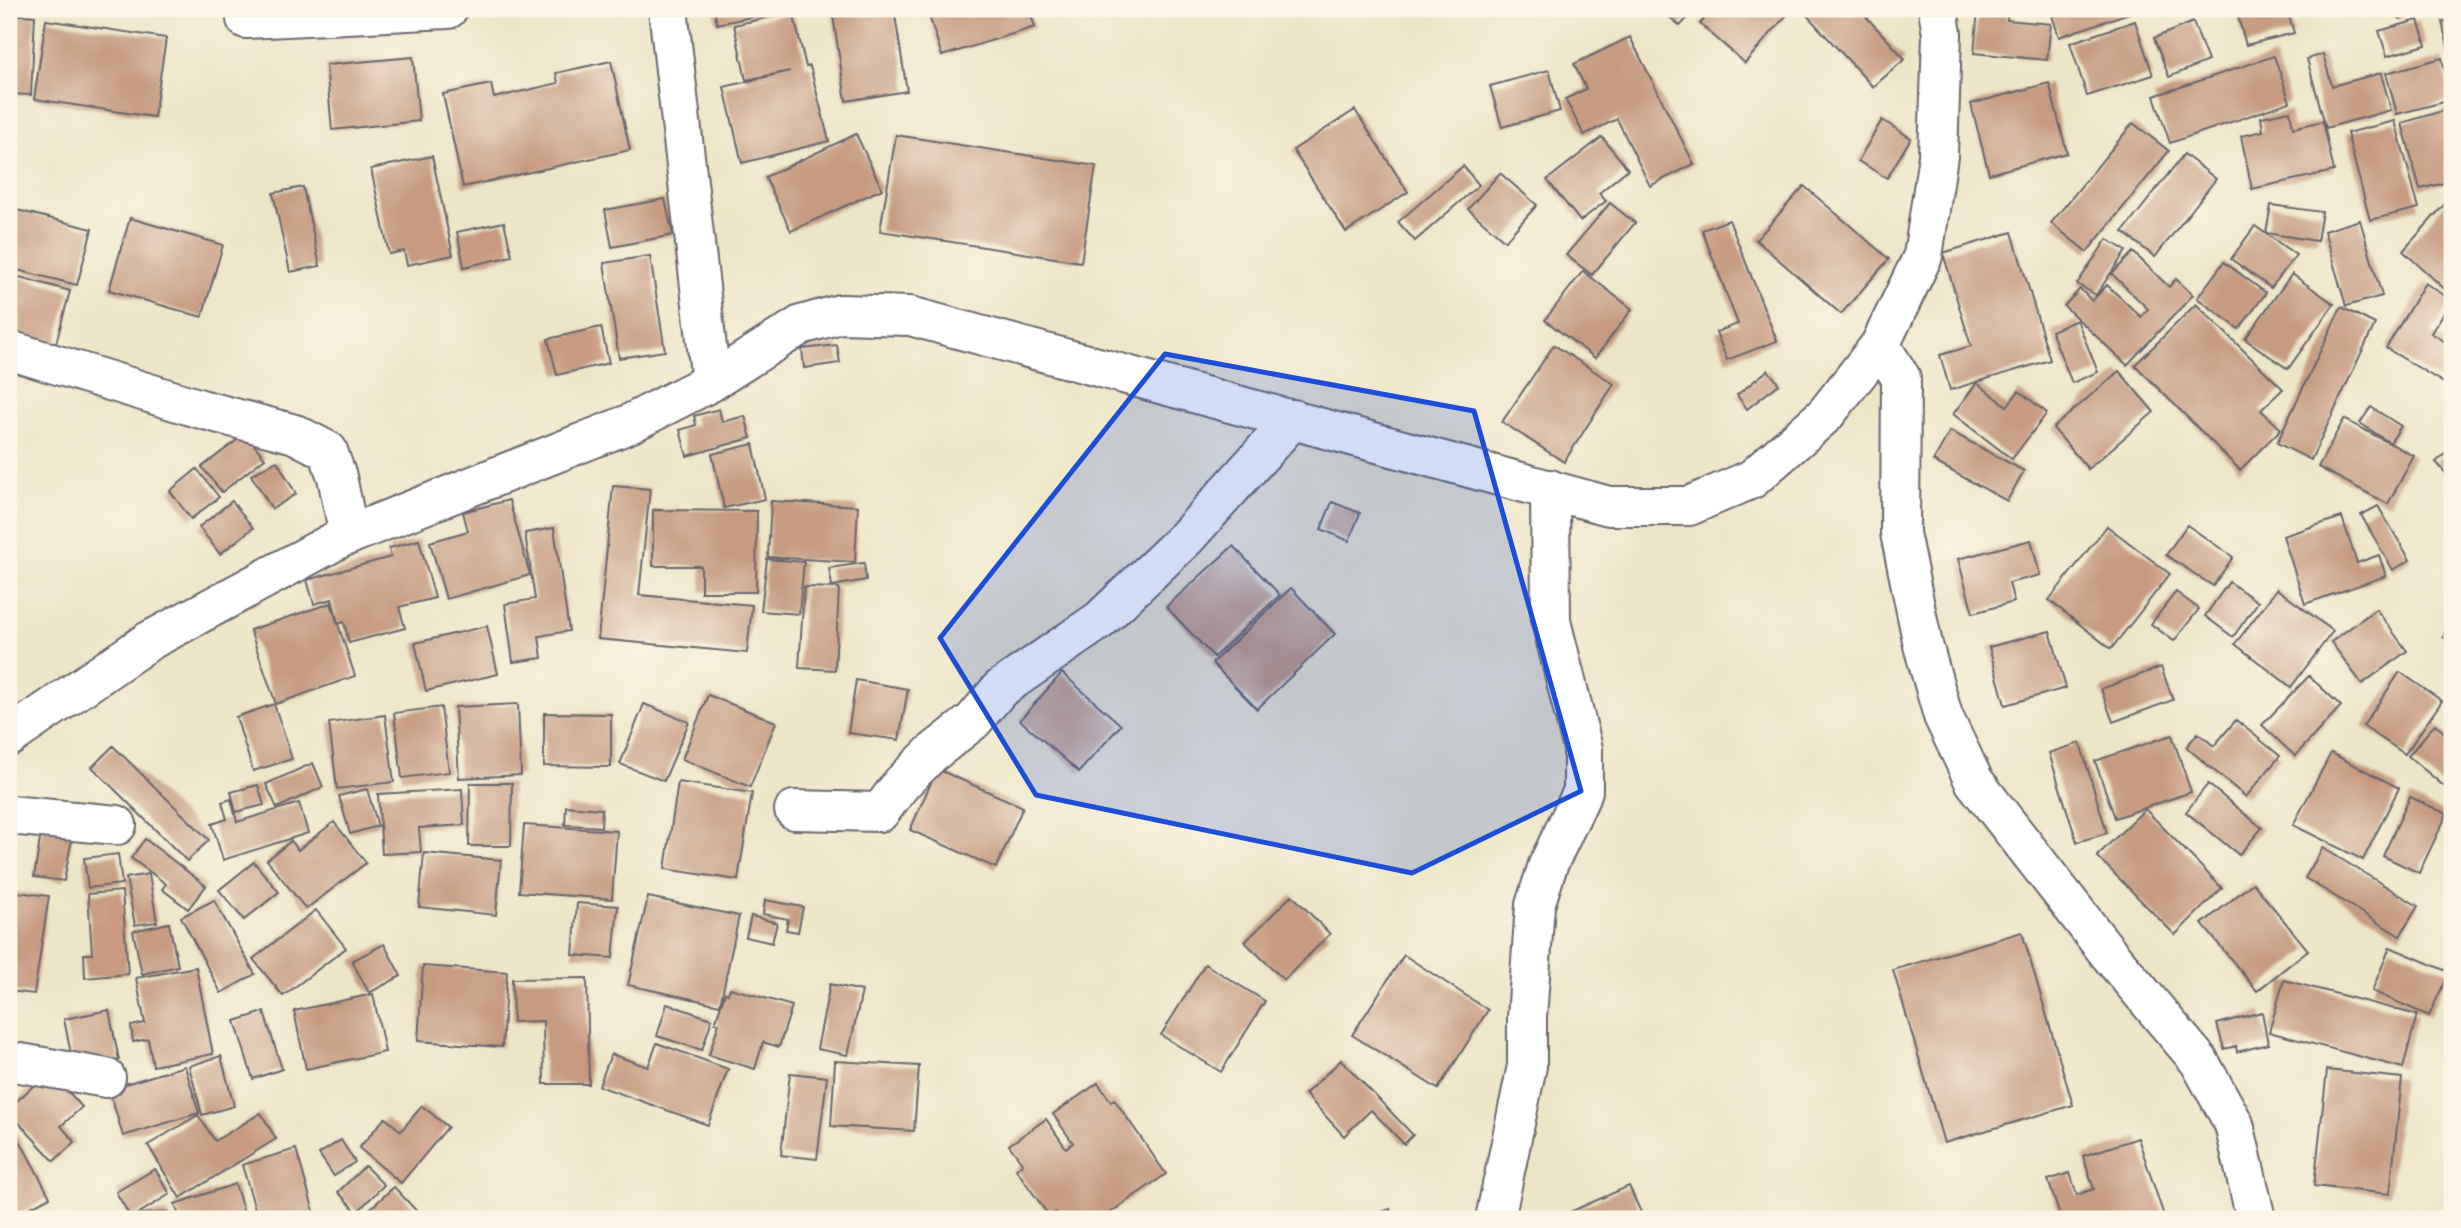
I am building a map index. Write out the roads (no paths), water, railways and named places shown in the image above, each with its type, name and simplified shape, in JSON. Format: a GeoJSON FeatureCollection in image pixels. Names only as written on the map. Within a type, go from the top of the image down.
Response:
{"type":"FeatureCollection","features":[{"type":"Feature","properties":{"kind":"street"},"geometry":{"type":"LineString","coordinates":[[246,19],[448,9]]}},
{"type":"Feature","properties":{"kind":"street"},"geometry":{"type":"LineString","coordinates":[[668,9],[712,382]]}},
{"type":"Feature","properties":{"kind":"street"},"geometry":{"type":"LineString","coordinates":[[9,737],[149,641],[349,535],[629,424],[712,382],[801,325],[840,314],[910,316],[1609,506],[1689,506],[1752,479],[1825,415],[1881,345],[1923,256],[1938,156],[1942,34],[1938,9]]}},
{"type":"Feature","properties":{"kind":"street"},"geometry":{"type":"LineString","coordinates":[[1881,345],[1900,378],[1900,533],[1923,645],[1943,716],[1974,781],[2109,954],[2199,1061],[2234,1124],[2256,1219]]}},
{"type":"Feature","properties":{"kind":"street"},"geometry":{"type":"LineString","coordinates":[[9,350],[201,409],[295,434],[328,451],[337,477],[349,535]]}},
{"type":"Feature","properties":{"kind":"street"},"geometry":{"type":"LineString","coordinates":[[794,810],[880,813],[902,783],[931,754],[973,720],[1000,690],[1100,620],[1187,537],[1293,419]]}},
{"type":"Feature","properties":{"kind":"street"},"geometry":{"type":"LineString","coordinates":[[1495,1219],[1527,1066],[1527,1018],[1535,905],[1548,865],[1583,791],[1583,749],[1551,621],[1550,489]]}},
{"type":"Feature","properties":{"kind":"street"},"geometry":{"type":"LineString","coordinates":[[9,815],[117,825]]}},
{"type":"Feature","properties":{"kind":"street"},"geometry":{"type":"LineString","coordinates":[[9,1061],[106,1078]]}}]}
